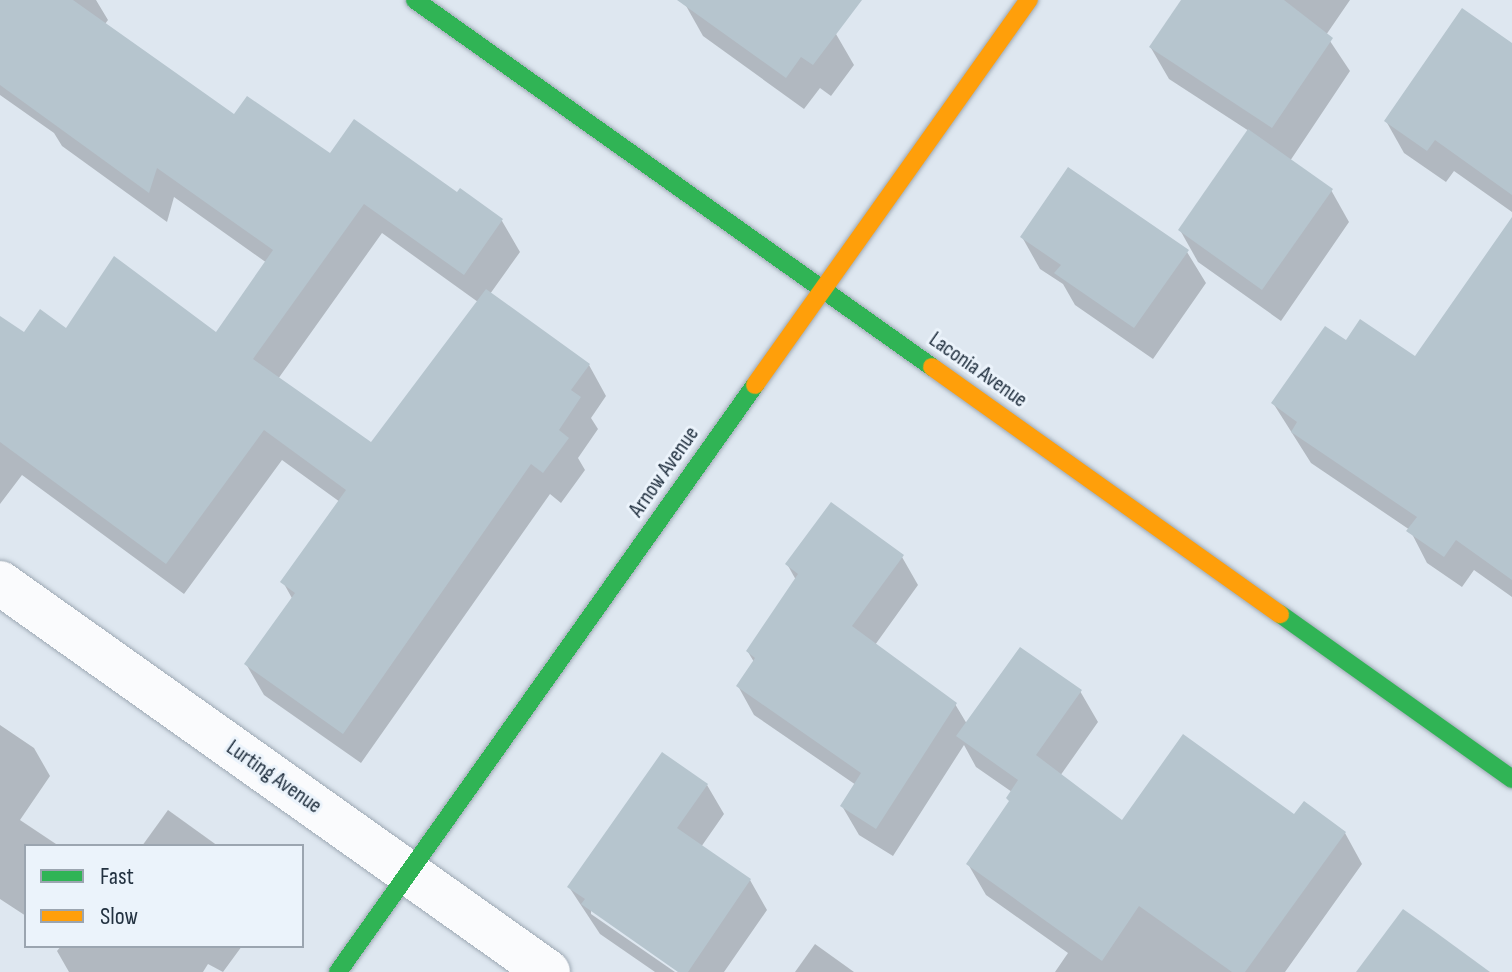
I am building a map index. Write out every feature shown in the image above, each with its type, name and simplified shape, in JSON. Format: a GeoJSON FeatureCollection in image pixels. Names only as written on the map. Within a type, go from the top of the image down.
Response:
{"type":"FeatureCollection","features":[{"type":"Feature","properties":{"kind":"street","name":"Laconia Avenue"},"geometry":{"type":"LineString","coordinates":[[415,0],[1512,779]]}},
{"type":"Feature","properties":{"kind":"street","name":"Arnow Avenue"},"geometry":{"type":"LineString","coordinates":[[338,972],[1029,0]]}},
{"type":"Feature","properties":{"kind":"street","name":"Lurting Avenue"},"geometry":{"type":"LineString","coordinates":[[0,583],[548,972]]}},
{"type":"Feature","properties":{"kind":"building"},"geometry":{"type":"Polygon","coordinates":[[[0,0],[73,0],[234,114],[247,96],[330,153],[354,119],[457,192],[460,188],[503,219],[464,275],[364,204],[253,359],[371,442],[486,289],[590,364],[571,390],[581,397],[559,430],[569,438],[543,473],[531,464],[343,734],[244,664],[295,593],[280,582],[346,490],[264,430],[166,564],[0,442],[0,316],[24,332],[40,309],[66,328],[114,256],[216,332],[273,250],[157,168],[149,193],[0,85],[0,0]]]}},
{"type":"Feature","properties":{"kind":"building"},"geometry":{"type":"Polygon","coordinates":[[[677,0],[862,0],[813,65],[801,57],[786,78],[677,0]]]}},
{"type":"Feature","properties":{"kind":"building"},"geometry":{"type":"Polygon","coordinates":[[[1181,0],[1284,0],[1333,38],[1272,128],[1149,47],[1181,0]]]}},
{"type":"Feature","properties":{"kind":"building"},"geometry":{"type":"Polygon","coordinates":[[[1462,8],[1512,43],[1512,195],[1435,140],[1427,151],[1384,121],[1462,8]]]}},
{"type":"Feature","properties":{"kind":"building"},"geometry":{"type":"Polygon","coordinates":[[[1248,129],[1333,189],[1262,290],[1178,230],[1248,129]]]}},
{"type":"Feature","properties":{"kind":"building"},"geometry":{"type":"Polygon","coordinates":[[[1068,167],[1189,250],[1134,328],[1054,273],[1061,265],[1020,237],[1068,167]]]}},
{"type":"Feature","properties":{"kind":"building"},"geometry":{"type":"Polygon","coordinates":[[[1512,217],[1512,580],[1456,540],[1444,557],[1406,531],[1417,517],[1291,432],[1297,422],[1271,403],[1325,326],[1346,340],[1360,319],[1415,356],[1512,217]]]}},
{"type":"Feature","properties":{"kind":"building"},"geometry":{"type":"Polygon","coordinates":[[[831,502],[904,555],[852,626],[957,703],[876,829],[840,806],[861,773],[736,686],[755,658],[746,651],[798,574],[785,564],[831,502]]]}},
{"type":"Feature","properties":{"kind":"building"},"geometry":{"type":"Polygon","coordinates":[[[1020,647],[1082,690],[1036,755],[1122,820],[1183,734],[1294,814],[1304,801],[1346,832],[1245,972],[1232,972],[1139,906],[1102,961],[966,864],[1009,801],[1006,798],[1018,780],[956,736],[1020,647]]]}},
{"type":"Feature","properties":{"kind":"building"},"geometry":{"type":"Polygon","coordinates":[[[662,752],[708,784],[677,828],[751,879],[688,972],[678,972],[581,904],[585,899],[567,887],[662,752]]]}},
{"type":"Feature","properties":{"kind":"building"},"geometry":{"type":"Polygon","coordinates":[[[1403,909],[1434,931],[1490,972],[1356,972],[1403,909]]]}},
{"type":"Feature","properties":{"kind":"traffic: fast"},"geometry":{"type":"LineString","coordinates":[[415,0],[932,367]]}},
{"type":"Feature","properties":{"kind":"traffic: fast"},"geometry":{"type":"LineString","coordinates":[[338,972],[755,385]]}},
{"type":"Feature","properties":{"kind":"traffic: fast"},"geometry":{"type":"LineString","coordinates":[[1280,614],[1512,779]]}},
{"type":"Feature","properties":{"kind":"traffic: slow"},"geometry":{"type":"LineString","coordinates":[[755,385],[1029,0]]}},
{"type":"Feature","properties":{"kind":"traffic: slow"},"geometry":{"type":"LineString","coordinates":[[932,367],[1280,614]]}}]}
